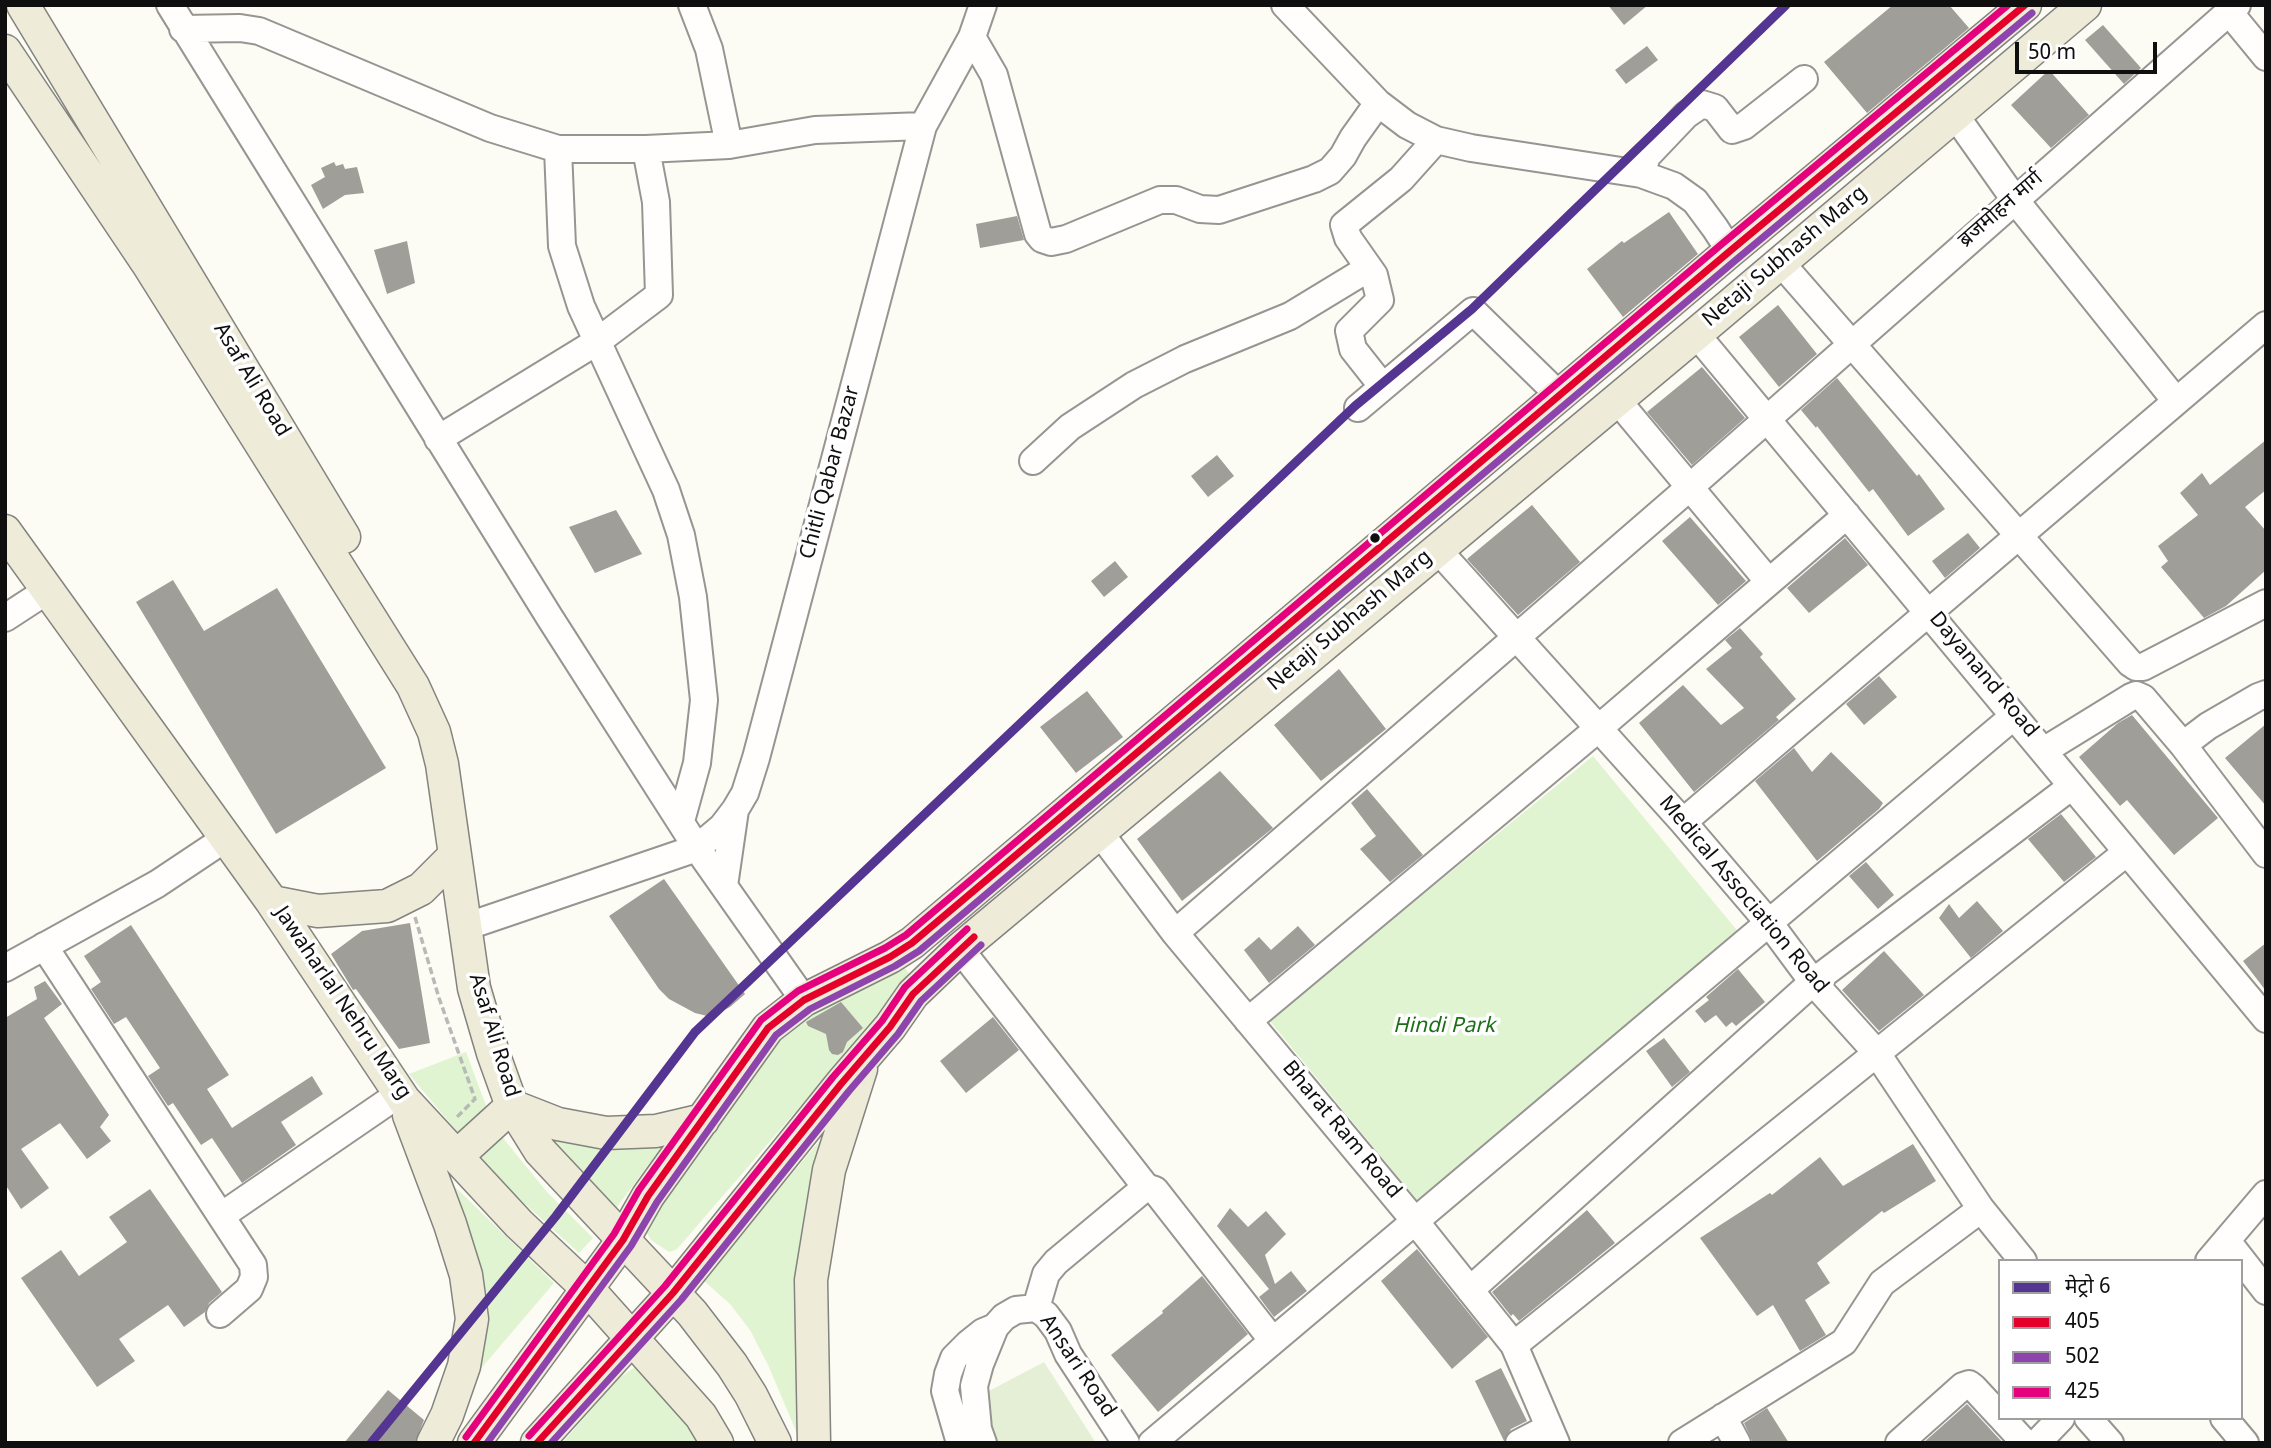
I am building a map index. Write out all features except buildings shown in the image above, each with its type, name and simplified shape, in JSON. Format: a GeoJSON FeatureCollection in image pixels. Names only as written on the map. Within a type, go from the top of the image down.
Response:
{"type":"FeatureCollection","features":[{"type":"Feature","properties":{"kind":"main road","name":"Asaf Ali Road"},"geometry":{"type":"LineString","coordinates":[[23,5],[443,701],[452,729],[442,764]]}},
{"type":"Feature","properties":{"kind":"main road","name":"Netaji Subhash Marg"},"geometry":{"type":"LineString","coordinates":[[474,1443],[623,1240],[648,1196],[768,1028],[804,1000],[890,957],[912,943],[2025,5]]}},
{"type":"Feature","properties":{"kind":"main road","name":"Netaji Subhash Marg"},"geometry":{"type":"LineString","coordinates":[[537,1443],[673,1293],[841,1084],[865,1058],[913,994],[960,949],[1781,263],[2085,5]]}},
{"type":"Feature","properties":{"kind":"main road","name":"Asaf Ali Road"},"geometry":{"type":"LineString","coordinates":[[5,51],[148,264],[412,686],[434,732],[442,764],[474,988],[492,1053],[512,1105],[540,1151],[673,1293]]}},
{"type":"Feature","properties":{"kind":"main road","name":"Jawaharlal Nehru Marg"},"geometry":{"type":"LineString","coordinates":[[6,532],[272,902],[401,1097],[519,1224],[587,1287],[701,1416],[717,1443]]}},
{"type":"Feature","properties":{"kind":"main road"},"geometry":{"type":"LineString","coordinates":[[272,902],[318,911],[387,906],[421,889],[455,855]]}},
{"type":"Feature","properties":{"kind":"main road"},"geometry":{"type":"LineString","coordinates":[[814,1443],[811,1280],[829,1170],[865,1058]]}},
{"type":"Feature","properties":{"kind":"main road"},"geometry":{"type":"LineString","coordinates":[[401,1097],[450,1224],[466,1275],[472,1319],[464,1366],[447,1415],[433,1443]]}},
{"type":"Feature","properties":{"kind":"main road"},"geometry":{"type":"LineString","coordinates":[[447,1147],[512,1105],[558,1124],[606,1133],[656,1131],[703,1120]]}},
{"type":"Feature","properties":{"kind":"main road"},"geometry":{"type":"LineString","coordinates":[[673,1293],[732,1365],[751,1395],[775,1443]]}},
{"type":"Feature","properties":{"kind":"street"},"geometry":{"type":"LineString","coordinates":[[170,5],[550,618],[697,848],[804,1000]]}},
{"type":"Feature","properties":{"kind":"street"},"geometry":{"type":"LineString","coordinates":[[692,5],[709,49],[729,145]]}},
{"type":"Feature","properties":{"kind":"street","name":"Chitli Qabar Bazar"},"geometry":{"type":"LineString","coordinates":[[465,926],[697,848],[722,827],[745,793],[757,758],[923,126],[972,37],[983,5]]}},
{"type":"Feature","properties":{"kind":"street"},"geometry":{"type":"LineString","coordinates":[[1284,5],[1378,103],[1407,125],[1436,140],[1471,148],[1641,174],[1674,186],[1695,201],[1730,251]]}},
{"type":"Feature","properties":{"kind":"street"},"geometry":{"type":"LineString","coordinates":[[2233,9],[2266,57]]}},
{"type":"Feature","properties":{"kind":"street","name":"ब्रजमोहन मार्ग"},"geometry":{"type":"LineString","coordinates":[[1175,933],[1690,487],[2233,9]]}},
{"type":"Feature","properties":{"kind":"street"},"geometry":{"type":"LineString","coordinates":[[183,29],[240,28],[259,32],[490,128],[558,149],[729,145],[815,130],[923,126]]}},
{"type":"Feature","properties":{"kind":"street"},"geometry":{"type":"LineString","coordinates":[[972,37],[994,75],[1038,234],[1042,239],[1051,242],[1066,239],[1160,200],[1176,200],[1200,209],[1219,210],[1314,179],[1330,171],[1343,156],[1378,103]]}},
{"type":"Feature","properties":{"kind":"street"},"geometry":{"type":"LineString","coordinates":[[1641,174],[1647,156],[1686,115],[1702,104],[1715,108],[1732,130],[1744,126],[1804,79]]}},
{"type":"Feature","properties":{"kind":"street"},"geometry":{"type":"LineString","coordinates":[[1955,116],[2015,200],[2176,401]]}},
{"type":"Feature","properties":{"kind":"street"},"geometry":{"type":"LineString","coordinates":[[1383,387],[1353,349],[1349,331],[1380,300],[1374,275],[1348,238],[1344,225],[1401,179],[1436,140]]}},
{"type":"Feature","properties":{"kind":"street"},"geometry":{"type":"LineString","coordinates":[[558,149],[562,246],[581,306],[666,490],[681,535],[693,597],[704,700],[697,763],[681,821]]}},
{"type":"Feature","properties":{"kind":"street"},"geometry":{"type":"LineString","coordinates":[[438,439],[598,341],[659,295],[656,202],[646,149]]}},
{"type":"Feature","properties":{"kind":"street"},"geometry":{"type":"LineString","coordinates":[[1781,263],[2130,663],[2143,667],[2266,603]]}},
{"type":"Feature","properties":{"kind":"street"},"geometry":{"type":"LineString","coordinates":[[1033,461],[1070,427],[1134,385],[1185,359],[1290,316],[1369,268]]}},
{"type":"Feature","properties":{"kind":"street"},"geometry":{"type":"LineString","coordinates":[[1358,408],[1473,311],[1560,396]]}},
{"type":"Feature","properties":{"kind":"street"},"geometry":{"type":"LineString","coordinates":[[1683,822],[2266,325]]}},
{"type":"Feature","properties":{"kind":"street","name":"Dayanand Road"},"geometry":{"type":"LineString","coordinates":[[1696,334],[2266,1018]]}},
{"type":"Feature","properties":{"kind":"street"},"geometry":{"type":"LineString","coordinates":[[1617,400],[1769,582]]}},
{"type":"Feature","properties":{"kind":"street"},"geometry":{"type":"LineString","coordinates":[[1248,1021],[1599,728],[1847,515]]}},
{"type":"Feature","properties":{"kind":"street","name":"Medical Association Road"},"geometry":{"type":"LineString","coordinates":[[1437,549],[1683,822],[1770,924],[1813,982],[1876,1052],[1981,1209],[2021,1259]]}},
{"type":"Feature","properties":{"kind":"street"},"geometry":{"type":"LineString","coordinates":[[5,618],[48,590]]}},
{"type":"Feature","properties":{"kind":"street"},"geometry":{"type":"LineString","coordinates":[[2045,750],[2136,695],[2143,698],[2266,854]]}},
{"type":"Feature","properties":{"kind":"street"},"geometry":{"type":"LineString","coordinates":[[2183,746],[2207,726],[2263,699]]}},
{"type":"Feature","properties":{"kind":"street"},"geometry":{"type":"LineString","coordinates":[[1152,1443],[2014,716]]}},
{"type":"Feature","properties":{"kind":"street"},"geometry":{"type":"LineString","coordinates":[[1470,1290],[1813,982],[2072,786]]}},
{"type":"Feature","properties":{"kind":"street"},"geometry":{"type":"LineString","coordinates":[[724,886],[735,810]]}},
{"type":"Feature","properties":{"kind":"street","name":"Bharat Ram Road"},"geometry":{"type":"LineString","coordinates":[[1100,833],[1175,933],[1415,1221],[1514,1345],[1552,1435]]}},
{"type":"Feature","properties":{"kind":"street"},"geometry":{"type":"LineString","coordinates":[[5,968],[157,884],[226,838]]}},
{"type":"Feature","properties":{"kind":"street"},"geometry":{"type":"LineString","coordinates":[[1514,1345],[2127,852]]}},
{"type":"Feature","properties":{"kind":"street"},"geometry":{"type":"LineString","coordinates":[[44,946],[253,1265],[254,1277],[249,1289],[220,1314]]}},
{"type":"Feature","properties":{"kind":"street"},"geometry":{"type":"LineString","coordinates":[[960,949],[1146,1187],[1155,1190],[1273,1341]]}},
{"type":"Feature","properties":{"kind":"street"},"geometry":{"type":"LineString","coordinates":[[221,1216],[401,1097]]}},
{"type":"Feature","properties":{"kind":"street"},"geometry":{"type":"LineString","coordinates":[[1036,1308],[1046,1274],[1056,1262],[1146,1187]]}},
{"type":"Feature","properties":{"kind":"street"},"geometry":{"type":"LineString","coordinates":[[2211,1259],[2266,1194]]}},
{"type":"Feature","properties":{"kind":"street"},"geometry":{"type":"LineString","coordinates":[[1682,1443],[1844,1342],[1882,1283],[1981,1209]]}},
{"type":"Feature","properties":{"kind":"street"},"geometry":{"type":"LineString","coordinates":[[2227,1241],[2241,1259]]}},
{"type":"Feature","properties":{"kind":"street"},"geometry":{"type":"LineString","coordinates":[[2243,1262],[2266,1291]]}},
{"type":"Feature","properties":{"kind":"street","name":"Ansari Road"},"geometry":{"type":"LineString","coordinates":[[960,1443],[945,1391],[947,1374],[954,1358],[1004,1317],[1016,1310],[1036,1308],[1046,1315],[1058,1331],[1068,1354],[1126,1443]]}},
{"type":"Feature","properties":{"kind":"street"},"geometry":{"type":"LineString","coordinates":[[983,1443],[978,1429],[974,1386],[995,1327]]}},
{"type":"Feature","properties":{"kind":"street"},"geometry":{"type":"LineString","coordinates":[[1899,1443],[1963,1386],[1969,1384],[1998,1414]]}},
{"type":"Feature","properties":{"kind":"street"},"geometry":{"type":"LineString","coordinates":[[1723,1416],[1737,1443]]}},
{"type":"Feature","properties":{"kind":"street"},"geometry":{"type":"LineString","coordinates":[[2004,1420],[2025,1443]]}},
{"type":"Feature","properties":{"kind":"street"},"geometry":{"type":"LineString","coordinates":[[2037,1443],[2059,1420]]}},
{"type":"Feature","properties":{"kind":"street"},"geometry":{"type":"LineString","coordinates":[[2090,1420],[2110,1443]]}},
{"type":"Feature","properties":{"kind":"street"},"geometry":{"type":"LineString","coordinates":[[2226,1420],[2245,1443]]}},
{"type":"Feature","properties":{"kind":"street"},"geometry":{"type":"LineString","coordinates":[[1519,1443],[1552,1435]]}},
{"type":"Feature","properties":{"kind":"path"},"geometry":{"type":"LineString","coordinates":[[408,895],[439,998],[475,1099],[447,1147]]}},
{"type":"Feature","properties":{"kind":"green space","name":"Hindi Park"},"geometry":{"type":"Polygon","coordinates":[[[1593,756],[1740,934],[1417,1200],[1269,1020],[1593,756]]]}},
{"type":"Feature","properties":{"kind":"green space"},"geometry":{"type":"Polygon","coordinates":[[[903,966],[912,977],[677,1249],[670,1252],[651,1240],[647,1233],[653,1216],[784,1022],[903,966]]]}},
{"type":"Feature","properties":{"kind":"green space"},"geometry":{"type":"Polygon","coordinates":[[[466,1052],[494,1127],[547,1192],[593,1238],[579,1253],[493,1175],[409,1074],[466,1052]]]}},
{"type":"Feature","properties":{"kind":"green space"},"geometry":{"type":"Polygon","coordinates":[[[544,1137],[591,1146],[667,1140],[614,1211],[544,1137]]]}},
{"type":"Feature","properties":{"kind":"green space"},"geometry":{"type":"Polygon","coordinates":[[[822,1138],[807,1443],[801,1443],[750,1330],[730,1304],[703,1280],[822,1138]]]}},
{"type":"Feature","properties":{"kind":"green space"},"geometry":{"type":"Polygon","coordinates":[[[451,1183],[554,1283],[472,1379],[451,1183]]]}},
{"type":"Feature","properties":{"kind":"green space"},"geometry":{"type":"Polygon","coordinates":[[[1044,1362],[1096,1443],[993,1443],[989,1391],[1044,1362]]]}},
{"type":"Feature","properties":{"kind":"green space"},"geometry":{"type":"Polygon","coordinates":[[[641,1363],[716,1443],[562,1443],[619,1378],[641,1363]]]}},
{"type":"Feature","properties":{"kind":"metro line","name":"6"},"geometry":{"type":"LineString","coordinates":[[371,1443],[556,1216],[695,1032],[1355,406],[1472,309],[1786,5]]}},
{"type":"Feature","properties":{"kind":"transit line","name":"425"},"geometry":{"type":"LineString","coordinates":[[466,1437],[614,1234],[639,1190],[761,1020],[798,991],[906,935],[2008,5]]}},
{"type":"Feature","properties":{"kind":"transit line","name":"405"},"geometry":{"type":"LineString","coordinates":[[474,1443],[623,1240],[648,1196],[768,1028],[804,1000],[890,957],[912,943],[2025,5]]}},
{"type":"Feature","properties":{"kind":"transit line","name":"502"},"geometry":{"type":"LineString","coordinates":[[487,1443],[631,1246],[657,1202],[776,1035],[810,1009],[919,951],[2032,13]]}},
{"type":"Feature","properties":{"kind":"transit line","name":"425"},"geometry":{"type":"LineString","coordinates":[[529,1436],[665,1286],[833,1077],[882,1021],[905,987],[967,929]]}},
{"type":"Feature","properties":{"kind":"transit line","name":"405"},"geometry":{"type":"LineString","coordinates":[[537,1443],[673,1293],[890,1027],[913,994],[974,937]]}},
{"type":"Feature","properties":{"kind":"transit line","name":"502"},"geometry":{"type":"LineString","coordinates":[[551,1443],[681,1300],[898,1034],[921,1001],[981,945]]}}]}
